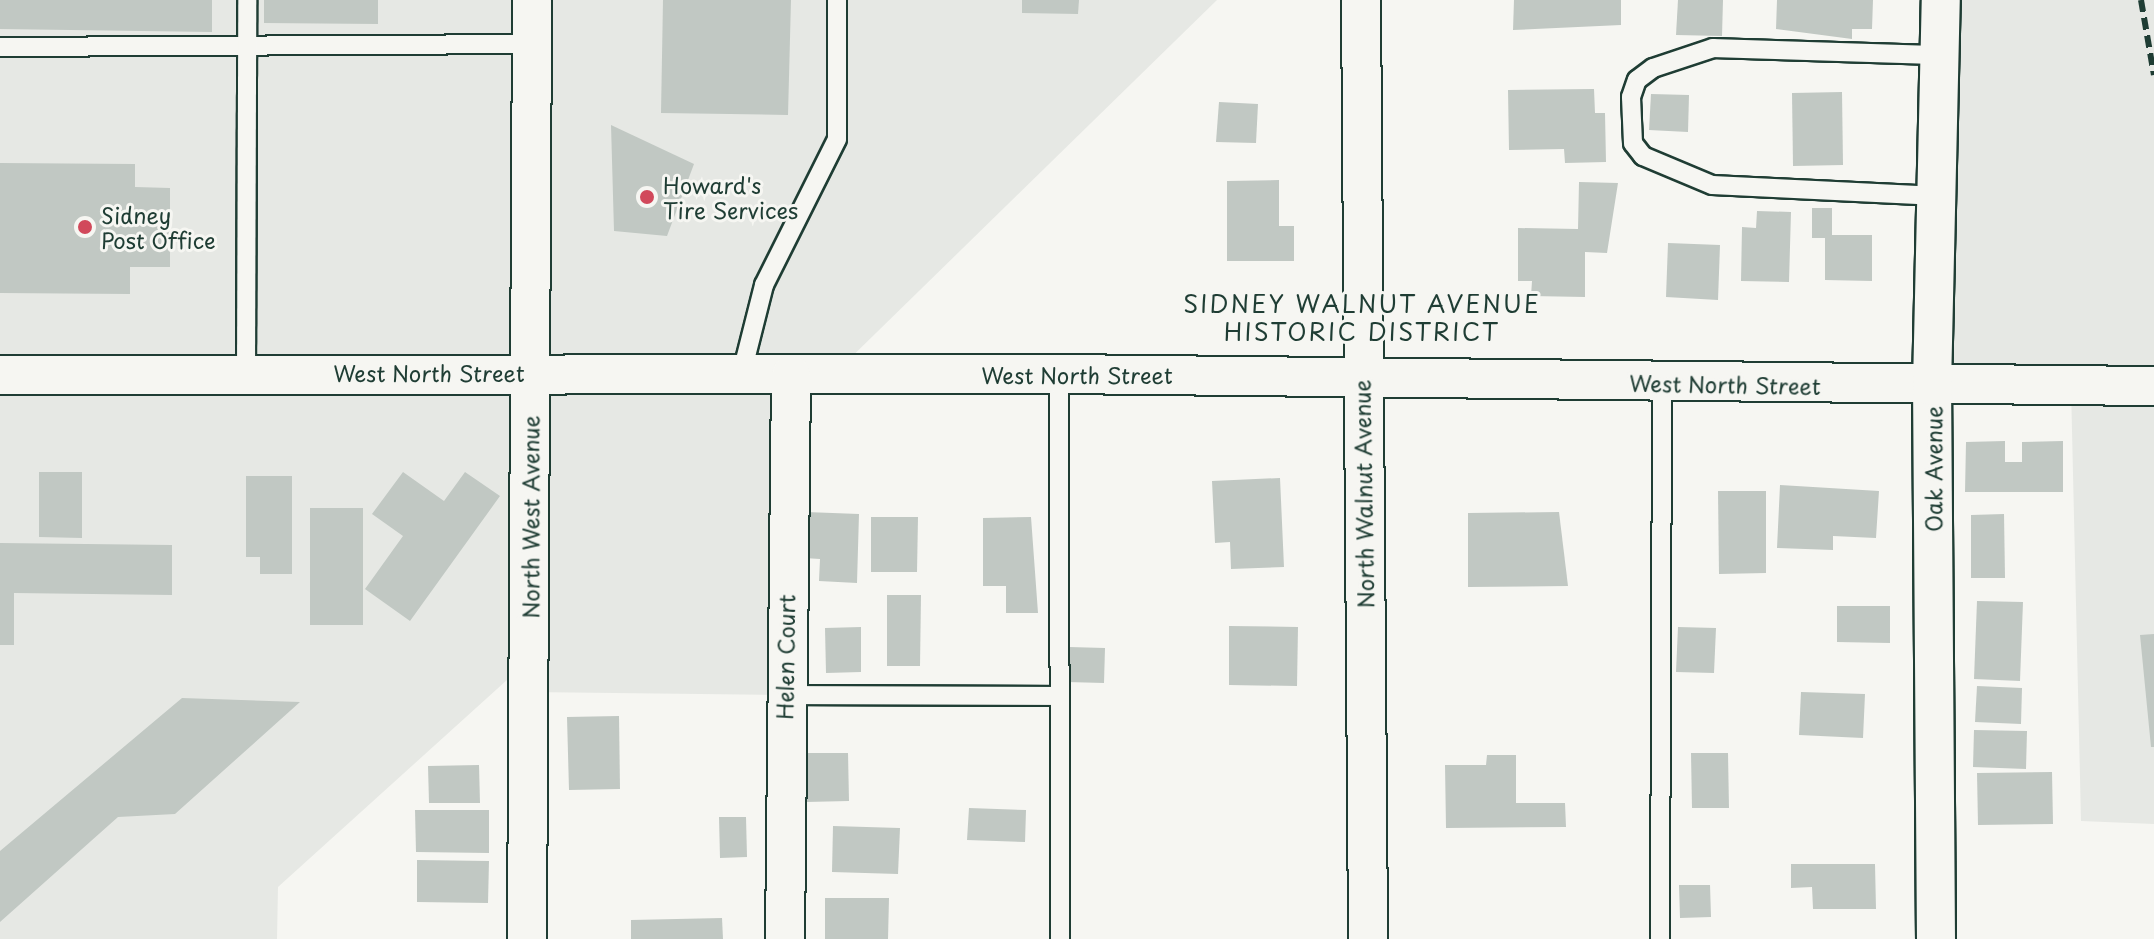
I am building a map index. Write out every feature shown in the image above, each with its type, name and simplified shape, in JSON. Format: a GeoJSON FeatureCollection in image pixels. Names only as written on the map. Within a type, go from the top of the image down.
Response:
{"type":"FeatureCollection","features":[{"type":"Feature","properties":{"kind":"street","name":"North West Avenue"},"geometry":{"type":"LineString","coordinates":[[527,939],[532,0]]}},
{"type":"Feature","properties":{"kind":"street","name":"North Walnut Avenue"},"geometry":{"type":"LineString","coordinates":[[1361,0],[1360,379],[1368,939]]}},
{"type":"Feature","properties":{"kind":"street","name":"Oak Avenue"},"geometry":{"type":"LineString","coordinates":[[1936,939],[1932,386],[1941,0]]}},
{"type":"Feature","properties":{"kind":"street","name":"West North Street"},"geometry":{"type":"LineString","coordinates":[[0,375],[246,372],[741,376],[1059,374],[1932,386],[2154,386]]}},
{"type":"Feature","properties":{"kind":"street","name":"Helen Court"},"geometry":{"type":"LineString","coordinates":[[785,939],[784,695],[791,375]]}},
{"type":"Feature","properties":{"kind":"lane"},"geometry":{"type":"LineString","coordinates":[[246,372],[247,0]]}},
{"type":"Feature","properties":{"kind":"lane"},"geometry":{"type":"LineString","coordinates":[[741,376],[764,285],[837,139],[837,0]]}},
{"type":"Feature","properties":{"kind":"lane"},"geometry":{"type":"LineString","coordinates":[[0,47],[532,44]]}},
{"type":"Feature","properties":{"kind":"lane"},"geometry":{"type":"LineString","coordinates":[[1938,196],[1712,185],[1643,156],[1633,143],[1631,97],[1637,80],[1653,68],[1713,48],[1941,55]]}},
{"type":"Feature","properties":{"kind":"lane"},"geometry":{"type":"LineString","coordinates":[[1059,374],[1060,939]]}},
{"type":"Feature","properties":{"kind":"lane"},"geometry":{"type":"LineString","coordinates":[[1660,939],[1662,383]]}},
{"type":"Feature","properties":{"kind":"lane"},"geometry":{"type":"LineString","coordinates":[[784,695],[1058,696]]}},
{"type":"Feature","properties":{"kind":"shaded area"},"geometry":{"type":"Polygon","coordinates":[[[0,0],[1217,0],[834,374],[791,375],[784,695],[529,692],[528,661],[278,887],[277,939],[0,939],[0,0]]]}},
{"type":"Feature","properties":{"kind":"shaded area"},"geometry":{"type":"Polygon","coordinates":[[[1941,0],[2154,0],[2154,824],[2081,821],[2071,387],[1932,386],[1941,0]]]}},
{"type":"Feature","properties":{"kind":"building"},"geometry":{"type":"Polygon","coordinates":[[[0,0],[212,0],[212,32],[0,29],[0,0]]]}},
{"type":"Feature","properties":{"kind":"building"},"geometry":{"type":"Polygon","coordinates":[[[264,0],[378,0],[378,24],[264,23],[264,0]]]}},
{"type":"Feature","properties":{"kind":"building"},"geometry":{"type":"Polygon","coordinates":[[[663,0],[791,0],[788,115],[661,113],[663,0]]]}},
{"type":"Feature","properties":{"kind":"building"},"geometry":{"type":"Polygon","coordinates":[[[1022,0],[1079,0],[1078,14],[1022,13],[1022,0]]]}},
{"type":"Feature","properties":{"kind":"building"},"geometry":{"type":"Polygon","coordinates":[[[1514,0],[1621,0],[1621,25],[1513,30],[1514,0]]]}},
{"type":"Feature","properties":{"kind":"building"},"geometry":{"type":"Polygon","coordinates":[[[1678,0],[1723,0],[1722,36],[1676,35],[1678,0]]]}},
{"type":"Feature","properties":{"kind":"building"},"geometry":{"type":"Polygon","coordinates":[[[1777,0],[1873,0],[1872,29],[1852,29],[1852,39],[1776,29],[1777,0]]]}},
{"type":"Feature","properties":{"kind":"building"},"geometry":{"type":"Polygon","coordinates":[[[1594,89],[1595,113],[1605,113],[1606,162],[1565,163],[1564,149],[1509,150],[1508,90],[1594,89]]]}},
{"type":"Feature","properties":{"kind":"building"},"geometry":{"type":"Polygon","coordinates":[[[1842,92],[1843,165],[1793,166],[1792,93],[1842,92]]]}},
{"type":"Feature","properties":{"kind":"building"},"geometry":{"type":"Polygon","coordinates":[[[1651,94],[1689,95],[1688,132],[1649,130],[1651,94]]]}},
{"type":"Feature","properties":{"kind":"building"},"geometry":{"type":"Polygon","coordinates":[[[1219,102],[1258,104],[1256,143],[1216,142],[1219,102]]]}},
{"type":"Feature","properties":{"kind":"building","name":"Howard's Tire Services"},"geometry":{"type":"Polygon","coordinates":[[[611,125],[694,164],[667,236],[614,231],[611,125]]]}},
{"type":"Feature","properties":{"kind":"building","name":"Sidney Post Office"},"geometry":{"type":"Polygon","coordinates":[[[0,163],[135,164],[135,187],[170,188],[170,267],[130,267],[130,294],[0,293],[0,163]]]}},
{"type":"Feature","properties":{"kind":"building"},"geometry":{"type":"Polygon","coordinates":[[[1279,180],[1279,226],[1294,226],[1294,261],[1227,261],[1227,181],[1279,180]]]}},
{"type":"Feature","properties":{"kind":"building"},"geometry":{"type":"Polygon","coordinates":[[[1579,182],[1618,183],[1607,253],[1585,252],[1585,297],[1531,296],[1532,281],[1518,281],[1518,228],[1578,229],[1579,182]]]}},
{"type":"Feature","properties":{"kind":"building"},"geometry":{"type":"Polygon","coordinates":[[[1812,208],[1832,208],[1832,235],[1872,235],[1872,281],[1825,280],[1825,238],[1812,238],[1812,208]]]}},
{"type":"Feature","properties":{"kind":"building"},"geometry":{"type":"Polygon","coordinates":[[[1757,211],[1791,212],[1789,282],[1741,281],[1742,227],[1756,228],[1757,211]]]}},
{"type":"Feature","properties":{"kind":"building"},"geometry":{"type":"Polygon","coordinates":[[[1668,243],[1720,245],[1718,300],[1666,297],[1668,243]]]}},
{"type":"Feature","properties":{"kind":"building"},"geometry":{"type":"Polygon","coordinates":[[[2005,441],[2005,462],[2022,462],[2022,442],[2063,441],[2063,492],[1965,492],[1966,442],[2005,441]]]}},
{"type":"Feature","properties":{"kind":"building"},"geometry":{"type":"Polygon","coordinates":[[[39,472],[82,472],[82,538],[39,537],[39,472]]]}},
{"type":"Feature","properties":{"kind":"building"},"geometry":{"type":"Polygon","coordinates":[[[403,472],[444,501],[465,472],[500,496],[410,621],[365,589],[403,536],[372,514],[403,472]]]}},
{"type":"Feature","properties":{"kind":"building"},"geometry":{"type":"Polygon","coordinates":[[[246,476],[292,476],[292,574],[260,574],[260,557],[246,557],[246,476]]]}},
{"type":"Feature","properties":{"kind":"building"},"geometry":{"type":"Polygon","coordinates":[[[1280,478],[1284,567],[1231,569],[1230,542],[1215,543],[1212,481],[1280,478]]]}},
{"type":"Feature","properties":{"kind":"building"},"geometry":{"type":"Polygon","coordinates":[[[1780,485],[1879,491],[1876,538],[1833,536],[1833,550],[1777,548],[1780,485]]]}},
{"type":"Feature","properties":{"kind":"building"},"geometry":{"type":"Polygon","coordinates":[[[1718,491],[1766,491],[1766,573],[1719,574],[1718,491]]]}},
{"type":"Feature","properties":{"kind":"building"},"geometry":{"type":"Polygon","coordinates":[[[310,508],[363,508],[363,625],[310,625],[310,508]]]}},
{"type":"Feature","properties":{"kind":"building"},"geometry":{"type":"Polygon","coordinates":[[[806,512],[859,514],[857,583],[819,581],[820,559],[804,558],[806,512]]]}},
{"type":"Feature","properties":{"kind":"building"},"geometry":{"type":"Polygon","coordinates":[[[1559,512],[1568,586],[1468,587],[1468,513],[1559,512]]]}},
{"type":"Feature","properties":{"kind":"building"},"geometry":{"type":"Polygon","coordinates":[[[2004,514],[2005,578],[1971,578],[1971,515],[2004,514]]]}},
{"type":"Feature","properties":{"kind":"building"},"geometry":{"type":"Polygon","coordinates":[[[871,517],[918,517],[917,572],[871,572],[871,517]]]}},
{"type":"Feature","properties":{"kind":"building"},"geometry":{"type":"Polygon","coordinates":[[[1031,517],[1038,613],[1006,613],[1006,586],[983,586],[983,518],[1031,517]]]}},
{"type":"Feature","properties":{"kind":"building"},"geometry":{"type":"Polygon","coordinates":[[[0,543],[172,545],[172,595],[14,593],[14,645],[0,645],[0,543]]]}},
{"type":"Feature","properties":{"kind":"building"},"geometry":{"type":"Polygon","coordinates":[[[887,595],[921,595],[920,666],[887,666],[887,595]]]}},
{"type":"Feature","properties":{"kind":"building"},"geometry":{"type":"Polygon","coordinates":[[[1977,601],[2023,602],[2020,681],[1974,679],[1977,601]]]}},
{"type":"Feature","properties":{"kind":"building"},"geometry":{"type":"Polygon","coordinates":[[[1837,606],[1890,606],[1890,643],[1837,642],[1837,606]]]}},
{"type":"Feature","properties":{"kind":"building"},"geometry":{"type":"Polygon","coordinates":[[[1229,626],[1298,627],[1297,686],[1229,685],[1229,626]]]}},
{"type":"Feature","properties":{"kind":"building"},"geometry":{"type":"Polygon","coordinates":[[[861,627],[861,672],[826,673],[825,628],[861,627]]]}},
{"type":"Feature","properties":{"kind":"building"},"geometry":{"type":"Polygon","coordinates":[[[1678,627],[1716,628],[1714,673],[1676,672],[1678,627]]]}},
{"type":"Feature","properties":{"kind":"building"},"geometry":{"type":"Polygon","coordinates":[[[2154,634],[2154,747],[2151,747],[2140,635],[2154,634]]]}},
{"type":"Feature","properties":{"kind":"building"},"geometry":{"type":"Polygon","coordinates":[[[1069,647],[1105,648],[1104,683],[1067,682],[1069,647]]]}},
{"type":"Feature","properties":{"kind":"building"},"geometry":{"type":"Polygon","coordinates":[[[1977,686],[2022,688],[2021,724],[1975,722],[1977,686]]]}},
{"type":"Feature","properties":{"kind":"building"},"geometry":{"type":"Polygon","coordinates":[[[1801,692],[1865,694],[1863,738],[1799,735],[1801,692]]]}},
{"type":"Feature","properties":{"kind":"building"},"geometry":{"type":"Polygon","coordinates":[[[182,698],[300,702],[175,814],[118,817],[0,922],[0,851],[182,698]]]}},
{"type":"Feature","properties":{"kind":"building"},"geometry":{"type":"Polygon","coordinates":[[[619,716],[620,789],[569,790],[567,717],[619,716]]]}},
{"type":"Feature","properties":{"kind":"building"},"geometry":{"type":"Polygon","coordinates":[[[1974,730],[2027,731],[2026,769],[1973,767],[1974,730]]]}},
{"type":"Feature","properties":{"kind":"building"},"geometry":{"type":"Polygon","coordinates":[[[805,753],[848,753],[849,801],[806,802],[805,753]]]}},
{"type":"Feature","properties":{"kind":"building"},"geometry":{"type":"Polygon","coordinates":[[[1691,753],[1728,753],[1729,808],[1692,808],[1691,753]]]}},
{"type":"Feature","properties":{"kind":"building"},"geometry":{"type":"Polygon","coordinates":[[[1487,755],[1516,755],[1516,803],[1565,803],[1566,827],[1446,828],[1445,765],[1486,765],[1487,755]]]}},
{"type":"Feature","properties":{"kind":"building"},"geometry":{"type":"Polygon","coordinates":[[[479,765],[480,803],[429,803],[428,766],[479,765]]]}},
{"type":"Feature","properties":{"kind":"building"},"geometry":{"type":"Polygon","coordinates":[[[2052,772],[2053,824],[1978,825],[1977,773],[2052,772]]]}},
{"type":"Feature","properties":{"kind":"building"},"geometry":{"type":"Polygon","coordinates":[[[969,808],[1026,810],[1025,842],[967,840],[969,808]]]}},
{"type":"Feature","properties":{"kind":"building"},"geometry":{"type":"Polygon","coordinates":[[[415,810],[489,810],[489,853],[416,852],[415,810]]]}},
{"type":"Feature","properties":{"kind":"building"},"geometry":{"type":"Polygon","coordinates":[[[719,817],[746,817],[747,857],[720,858],[719,817]]]}},
{"type":"Feature","properties":{"kind":"building"},"geometry":{"type":"Polygon","coordinates":[[[833,826],[900,828],[898,874],[832,872],[833,826]]]}},
{"type":"Feature","properties":{"kind":"building"},"geometry":{"type":"Polygon","coordinates":[[[417,860],[489,861],[488,903],[417,902],[417,860]]]}},
{"type":"Feature","properties":{"kind":"building"},"geometry":{"type":"Polygon","coordinates":[[[1791,864],[1875,864],[1876,909],[1813,909],[1812,887],[1791,888],[1791,864]]]}},
{"type":"Feature","properties":{"kind":"building"},"geometry":{"type":"Polygon","coordinates":[[[1679,885],[1710,885],[1711,917],[1680,918],[1679,885]]]}},
{"type":"Feature","properties":{"kind":"building"},"geometry":{"type":"Polygon","coordinates":[[[825,898],[889,898],[888,939],[825,939],[825,898]]]}},
{"type":"Feature","properties":{"kind":"building"},"geometry":{"type":"Polygon","coordinates":[[[722,918],[723,939],[631,939],[631,920],[722,918]]]}},
{"type":"Feature","properties":{"kind":"railway"},"geometry":{"type":"LineString","coordinates":[[2141,0],[2154,75]]}},
{"type":"Feature","properties":{"kind":"place","name":"Howard's Tire Services"},"geometry":{"type":"Point","coordinates":[647,197]}},
{"type":"Feature","properties":{"kind":"place","name":"Sidney Post Office"},"geometry":{"type":"Point","coordinates":[85,227]}},
{"type":"Feature","properties":{"kind":"district","name":"SIDNEY WALNUT AVENUE HISTORIC DISTRICT"},"geometry":{"type":"Point","coordinates":[1362,318]}}]}
